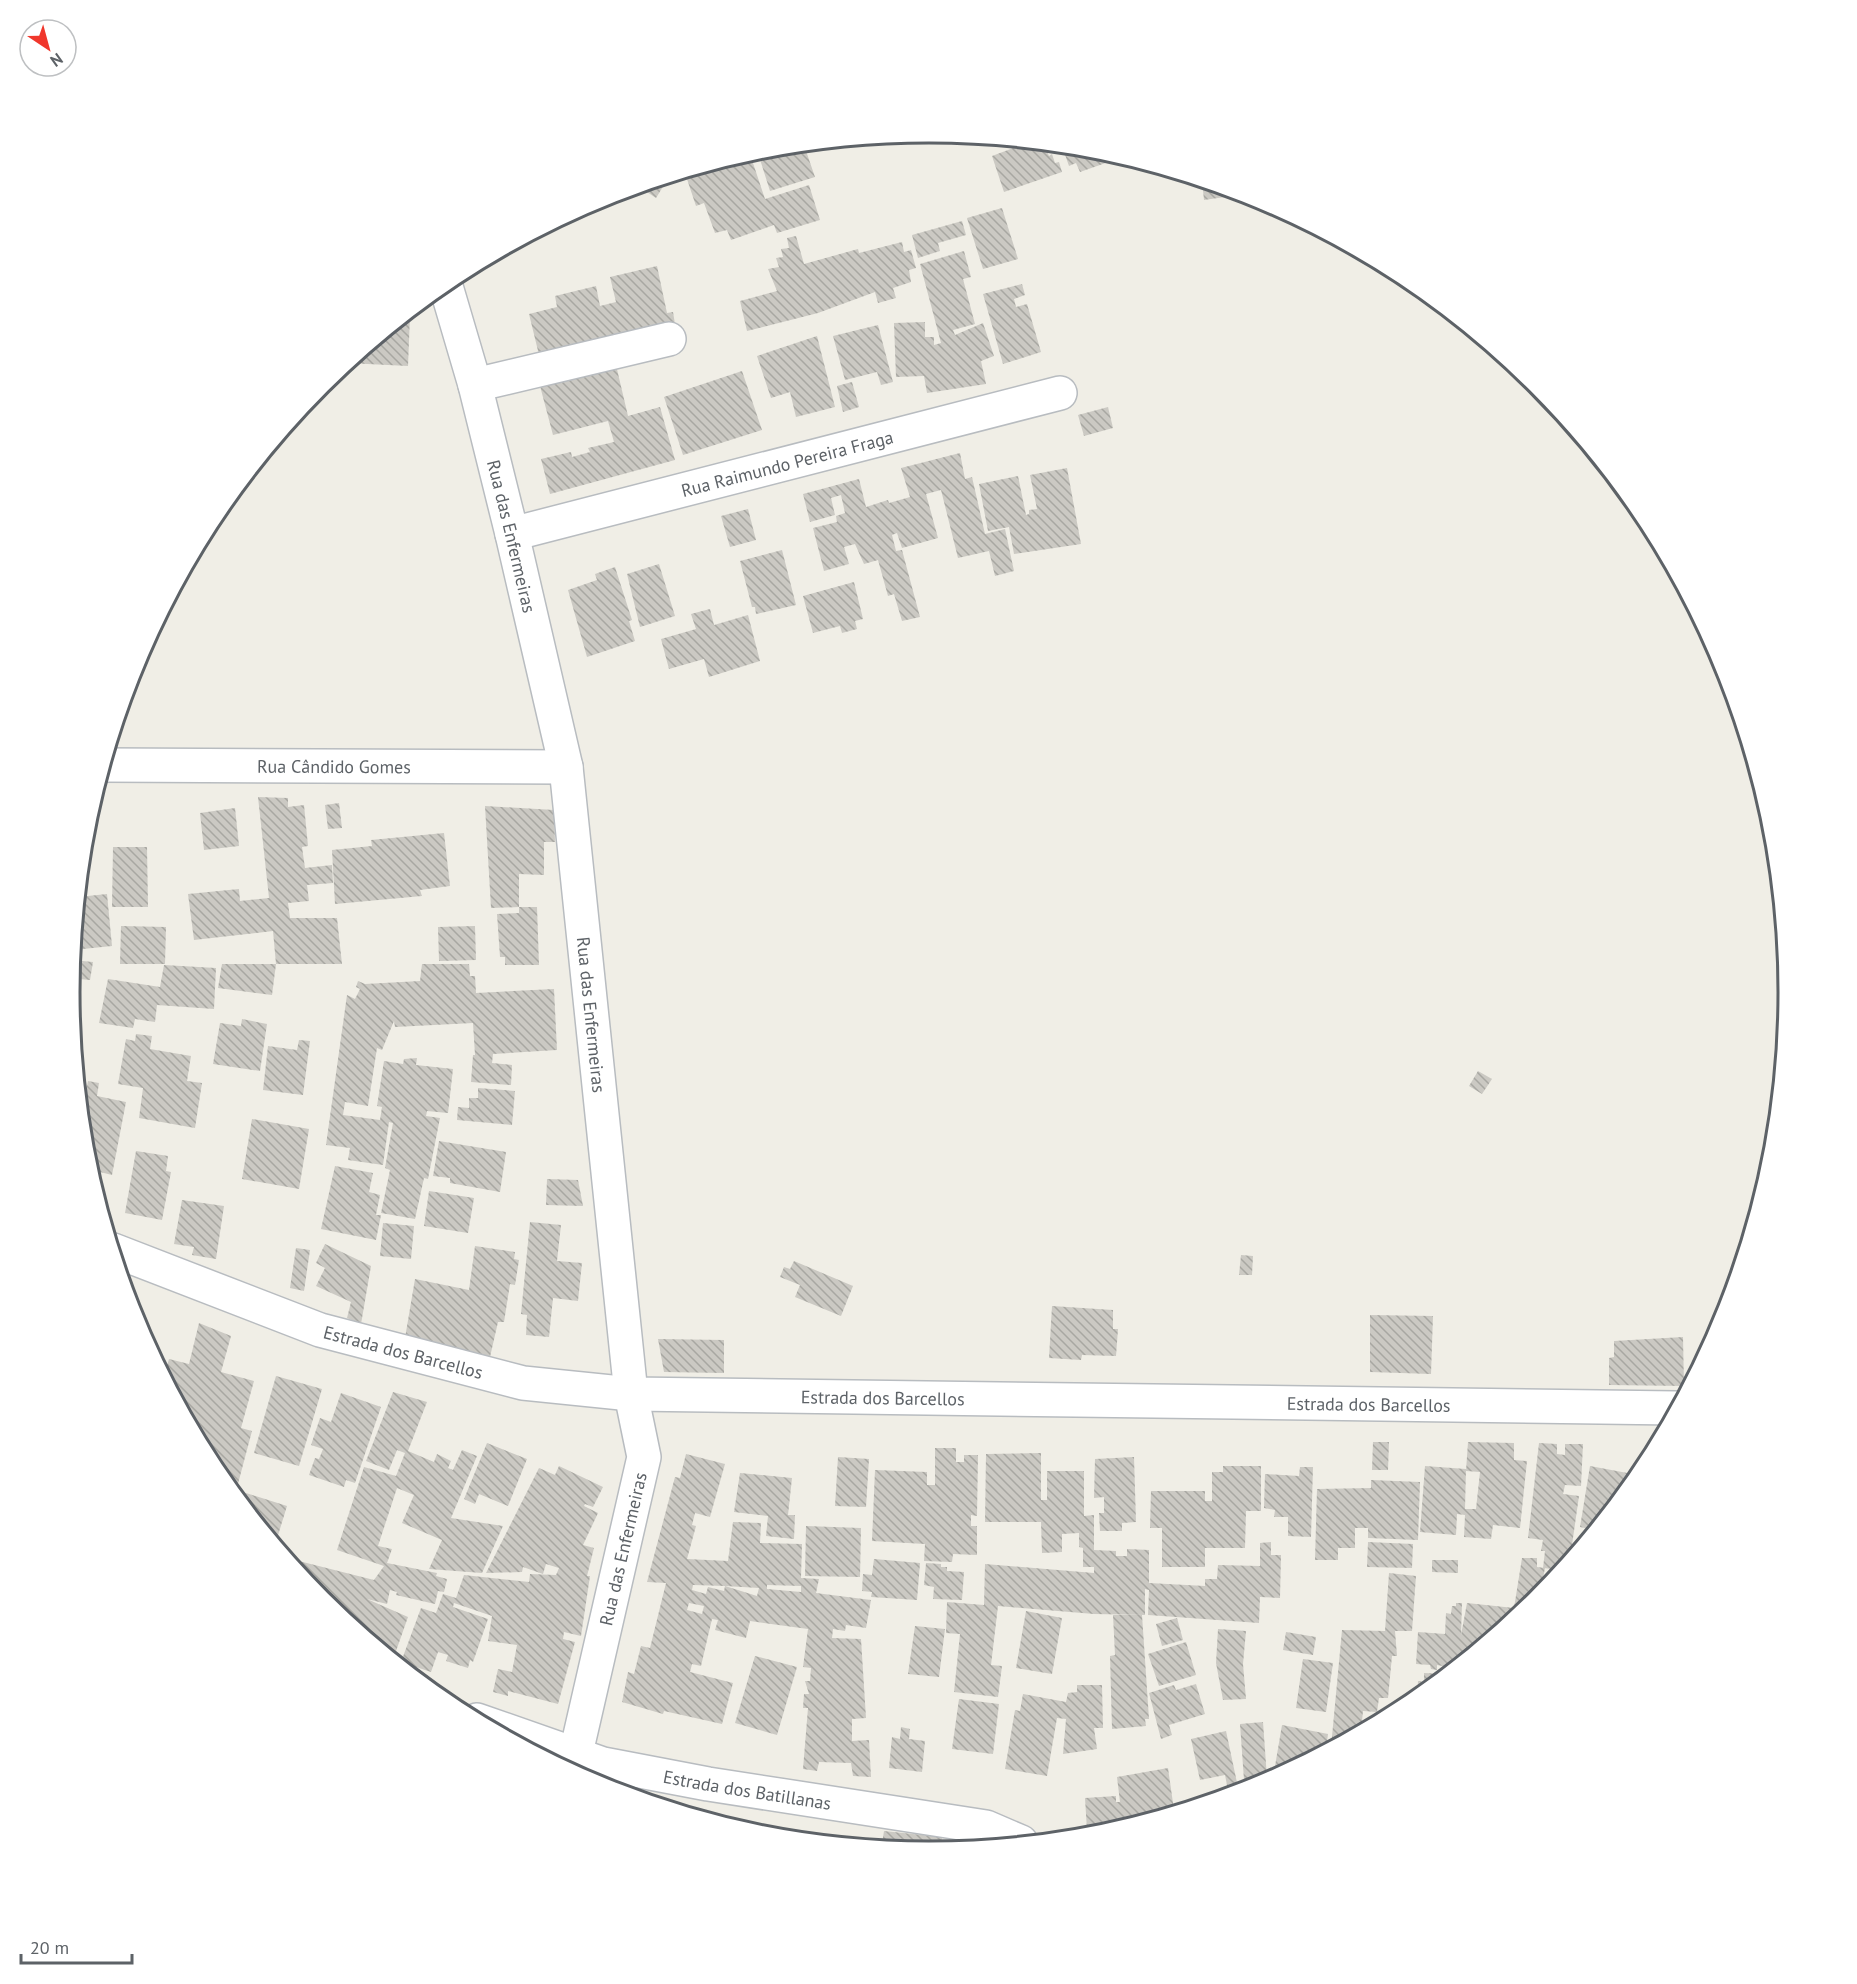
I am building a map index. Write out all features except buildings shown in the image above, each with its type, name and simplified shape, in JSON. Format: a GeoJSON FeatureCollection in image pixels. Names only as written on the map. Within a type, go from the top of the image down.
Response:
{"type":"FeatureCollection","features":[{"type":"Feature","properties":{"kind":"street","name":"Rua das Enfermeiras"},"geometry":{"type":"LineString","coordinates":[[448,293],[475,386],[512,534],[566,767],[631,1394],[644,1456],[591,1767]]}},
{"type":"Feature","properties":{"kind":"street"},"geometry":{"type":"LineString","coordinates":[[475,386],[669,339]]}},
{"type":"Feature","properties":{"kind":"street","name":"Rua Raimundo Pereira Fraga"},"geometry":{"type":"LineString","coordinates":[[512,534],[1060,393]]}},
{"type":"Feature","properties":{"kind":"street","name":"Rua Cândido Gomes"},"geometry":{"type":"LineString","coordinates":[[110,765],[566,767]]}},
{"type":"Feature","properties":{"kind":"street","name":"Estrada dos Barcellos"},"geometry":{"type":"LineString","coordinates":[[121,1253],[320,1330],[523,1383],[631,1394],[1669,1408]]}},
{"type":"Feature","properties":{"kind":"street","name":"Estrada dos Batillanas"},"geometry":{"type":"LineString","coordinates":[[539,1746],[591,1767],[986,1827],[1009,1837]]}}]}
